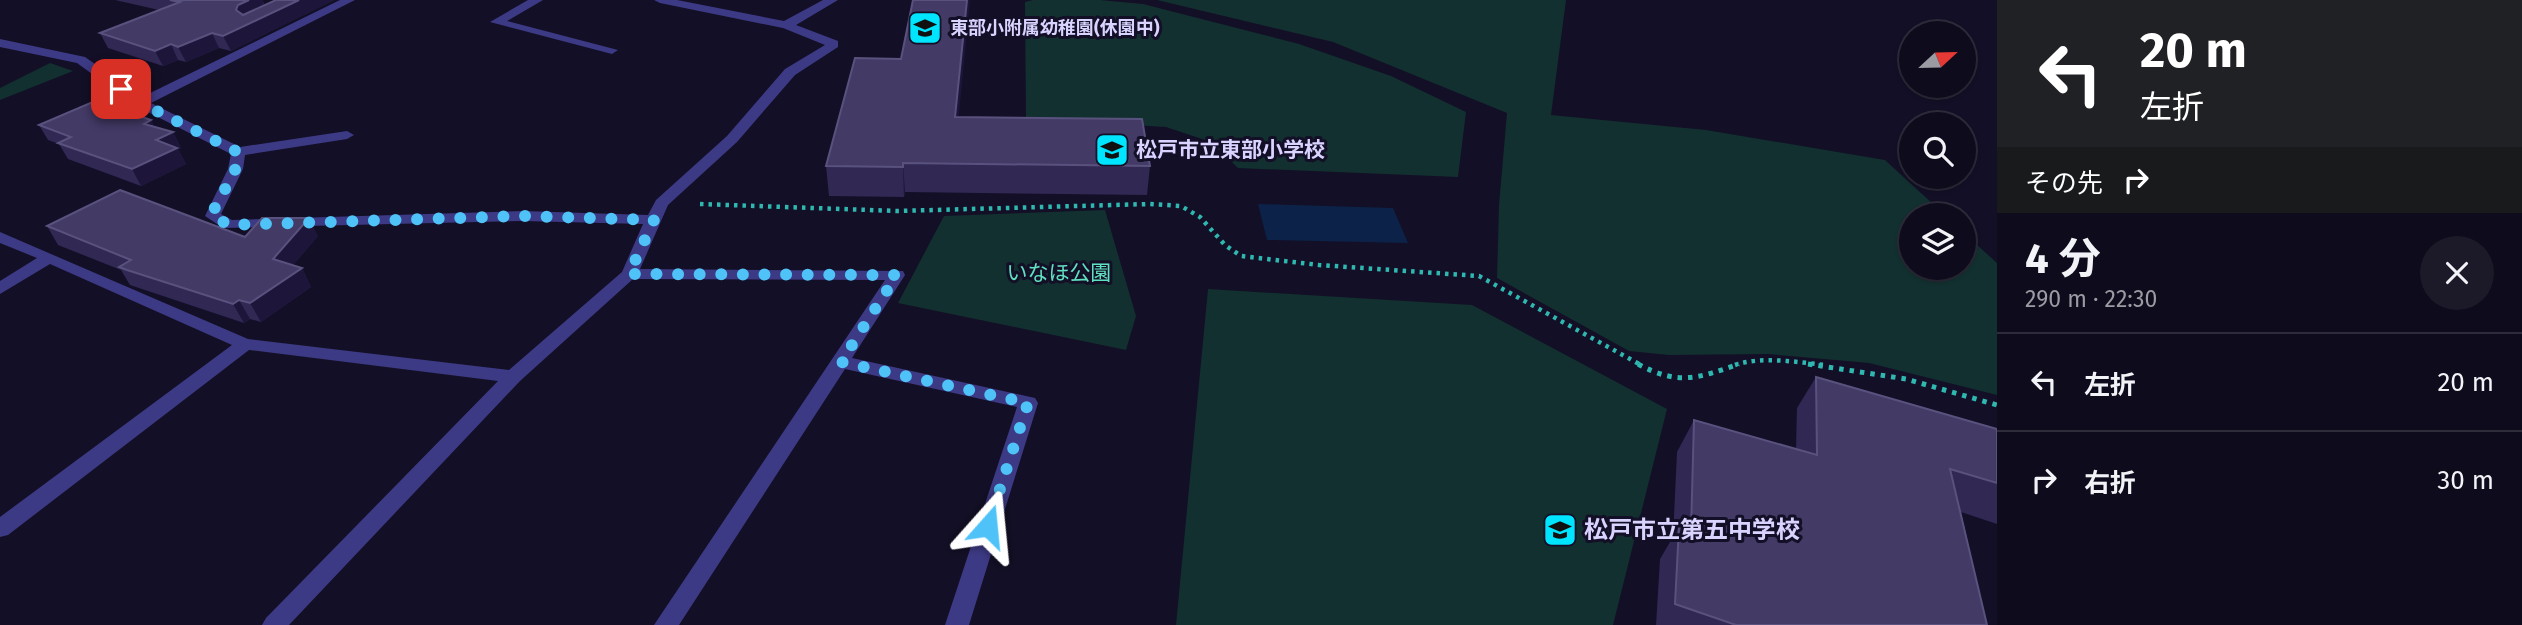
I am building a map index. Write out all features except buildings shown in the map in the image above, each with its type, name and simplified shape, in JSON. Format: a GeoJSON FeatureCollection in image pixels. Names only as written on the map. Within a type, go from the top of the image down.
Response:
{"type":"FeatureCollection","features":[{"type":"Feature","properties":{"kind":"street"},"geometry":{"type":"LineString","coordinates":[[141,103],[349,0]]}},
{"type":"Feature","properties":{"kind":"street"},"geometry":{"type":"LineString","coordinates":[[537,0],[496,22],[612,50]]}},
{"type":"Feature","properties":{"kind":"street"},"geometry":{"type":"LineString","coordinates":[[274,625],[513,377],[629,274],[657,211],[732,139],[790,72],[834,44],[786,25],[660,0]]}},
{"type":"Feature","properties":{"kind":"street"},"geometry":{"type":"LineString","coordinates":[[786,25],[832,0]]}},
{"type":"Feature","properties":{"kind":"street"},"geometry":{"type":"LineString","coordinates":[[0,43],[81,60],[141,103],[238,152],[347,135]]}},
{"type":"Feature","properties":{"kind":"street"},"geometry":{"type":"LineString","coordinates":[[238,152],[239,164],[216,201],[212,216],[229,225],[657,211]]}},
{"type":"Feature","properties":{"kind":"street"},"geometry":{"type":"LineString","coordinates":[[0,237],[246,344],[513,377]]}},
{"type":"Feature","properties":{"kind":"street"},"geometry":{"type":"LineString","coordinates":[[0,289],[49,257]]}},
{"type":"Feature","properties":{"kind":"street"},"geometry":{"type":"LineString","coordinates":[[629,274],[897,275],[666,625]]}},
{"type":"Feature","properties":{"kind":"street"},"geometry":{"type":"LineString","coordinates":[[0,529],[246,344]]}},
{"type":"Feature","properties":{"kind":"street"},"geometry":{"type":"LineString","coordinates":[[841,362],[1028,403],[957,625]]}},
{"type":"Feature","properties":{"kind":"path"},"geometry":{"type":"LineString","coordinates":[[657,211],[898,211],[1150,204],[1181,206],[1200,217],[1225,245],[1241,257],[1479,276],[1651,371],[1678,380],[1700,380],[1745,362],[1803,364],[1880,373],[1997,405]]}},
{"type":"Feature","properties":{"kind":"green space"},"geometry":{"type":"Polygon","coordinates":[[[1100,0],[1143,4],[1299,44],[1391,76],[1466,112],[1458,177],[1238,168],[1211,142],[1166,127],[1026,119],[1025,2],[1100,0]]]}},
{"type":"Feature","properties":{"kind":"green space"},"geometry":{"type":"Polygon","coordinates":[[[1157,0],[1566,0],[1551,115],[1706,130],[1885,160],[1899,173],[1899,189],[1917,189],[1932,203],[1899,203],[1899,280],[1976,280],[1976,244],[1997,263],[1997,395],[1869,363],[1768,354],[1669,355],[1629,351],[1497,278],[1499,205],[1507,113],[1333,42],[1157,0]]]}},
{"type":"Feature","properties":{"kind":"green space"},"geometry":{"type":"Polygon","coordinates":[[[50,63],[73,71],[0,100],[0,88],[50,63]]]}},
{"type":"Feature","properties":{"kind":"green space","name":"いなほ公園"},"geometry":{"type":"Polygon","coordinates":[[[1105,210],[1136,316],[1126,350],[898,303],[944,216],[1105,210]]]}},
{"type":"Feature","properties":{"kind":"green space"},"geometry":{"type":"Polygon","coordinates":[[[1208,289],[1472,305],[1667,409],[1613,625],[1176,625],[1208,289]]]}},
{"type":"Feature","properties":{"kind":"water"},"geometry":{"type":"Polygon","coordinates":[[[1258,204],[1393,208],[1408,243],[1267,240],[1258,204]]]}},
{"type":"Feature","properties":{"kind":"place","name":"東部小附属幼稚園(休園中)"},"geometry":{"type":"Point","coordinates":[925,28]}},
{"type":"Feature","properties":{"kind":"place","name":"松戸市立東部小学校"},"geometry":{"type":"Point","coordinates":[1112,150]}},
{"type":"Feature","properties":{"kind":"place","name":"松戸市立第五中学校"},"geometry":{"type":"Point","coordinates":[1560,530]}},
{"type":"Feature","properties":{"kind":"route"},"geometry":{"type":"LineString","coordinates":[[121,89],[141,103],[238,152],[239,164],[216,201],[212,216],[229,225],[523,216],[654,220],[629,274],[897,275],[841,362],[1028,403],[988,526]]}}]}
